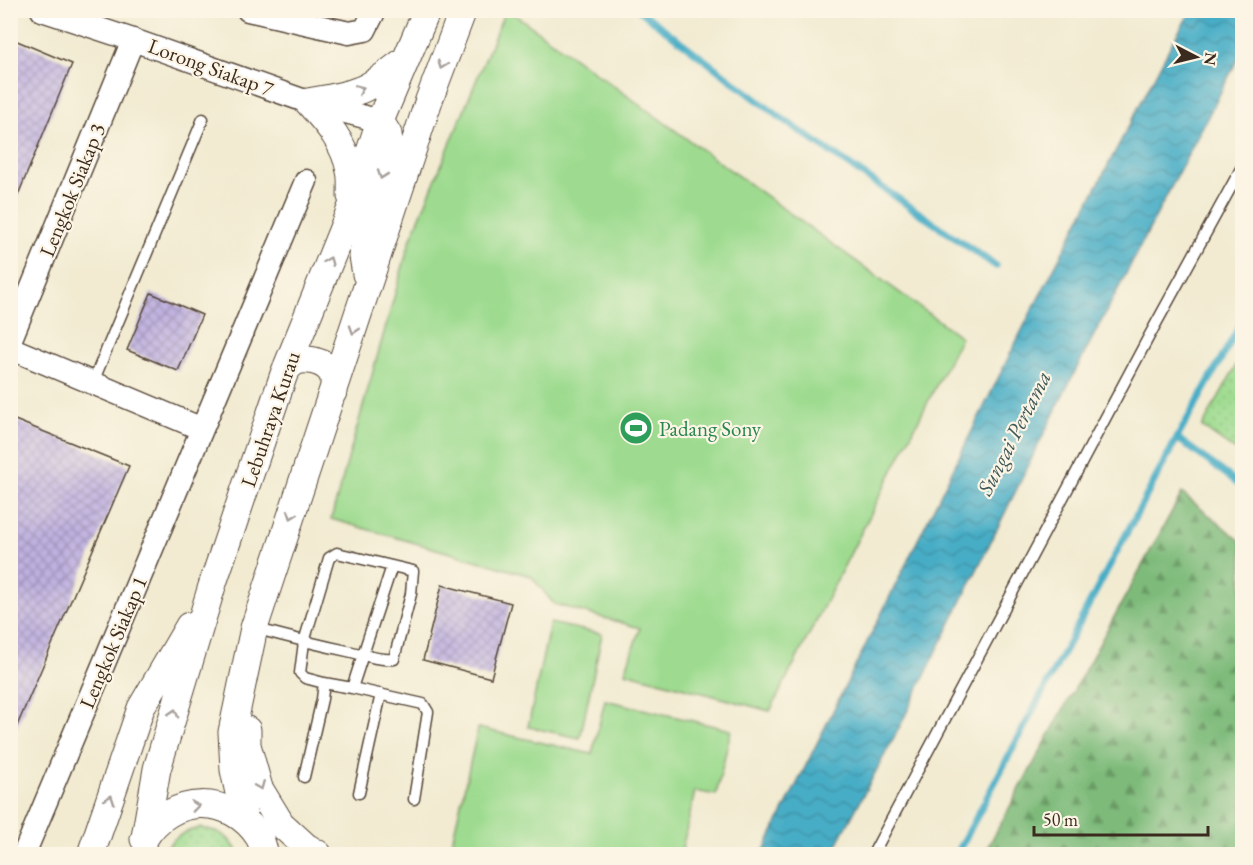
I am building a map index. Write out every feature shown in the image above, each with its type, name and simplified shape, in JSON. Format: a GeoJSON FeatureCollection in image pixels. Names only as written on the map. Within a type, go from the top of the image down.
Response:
{"type":"FeatureCollection","features":[{"type":"Feature","properties":{"kind":"street","name":"Lorong Siakap 7"},"geometry":{"type":"LineString","coordinates":[[42,10],[308,102],[380,120]]}},
{"type":"Feature","properties":{"kind":"street"},"geometry":{"type":"LineString","coordinates":[[248,10],[349,33],[364,30],[375,10]]}},
{"type":"Feature","properties":{"kind":"street","name":"Lebuhraya Kurau"},"geometry":{"type":"LineString","coordinates":[[142,846],[157,769],[212,586],[284,374],[351,206],[380,120],[427,10]]}},
{"type":"Feature","properties":{"kind":"street"},"geometry":{"type":"LineString","coordinates":[[257,838],[234,770],[232,732],[254,628],[429,100],[463,10]]}},
{"type":"Feature","properties":{"kind":"street","name":"Lengkok Siakap 3"},"geometry":{"type":"LineString","coordinates":[[10,341],[133,40]]}},
{"type":"Feature","properties":{"kind":"street"},"geometry":{"type":"LineString","coordinates":[[308,102],[336,98],[362,90],[405,60]]}},
{"type":"Feature","properties":{"kind":"street"},"geometry":{"type":"LineString","coordinates":[[308,102],[330,126],[344,150],[351,173],[351,206]]}},
{"type":"Feature","properties":{"kind":"street"},"geometry":{"type":"LineString","coordinates":[[368,287],[363,256],[366,223],[390,150],[388,134],[380,120]]}},
{"type":"Feature","properties":{"kind":"street","name":"Lengkok Siakap 1"},"geometry":{"type":"LineString","coordinates":[[24,855],[306,181]]}},
{"type":"Feature","properties":{"kind":"street"},"geometry":{"type":"LineString","coordinates":[[10,348],[202,429]]}},
{"type":"Feature","properties":{"kind":"street"},"geometry":{"type":"LineString","coordinates":[[284,374],[291,364],[300,360],[323,363],[332,373],[333,392]]}},
{"type":"Feature","properties":{"kind":"street"},"geometry":{"type":"LineString","coordinates":[[92,855],[141,708],[212,586]]}},
{"type":"Feature","properties":{"kind":"street"},"geometry":{"type":"LineString","coordinates":[[245,666],[247,746],[259,788],[281,824],[318,855]]}},
{"type":"Feature","properties":{"kind":"street"},"geometry":{"type":"LineString","coordinates":[[142,846],[157,822],[173,811],[191,805],[211,804],[229,810],[257,838],[285,855]]}},
{"type":"Feature","properties":{"kind":"lane"},"geometry":{"type":"LineString","coordinates":[[93,382],[202,118]]}},
{"type":"Feature","properties":{"kind":"lane"},"geometry":{"type":"LineString","coordinates":[[873,855],[1147,339],[1242,167]]}},
{"type":"Feature","properties":{"kind":"lane"},"geometry":{"type":"LineString","coordinates":[[254,628],[304,642],[362,655],[394,659],[411,594],[413,571],[338,553],[329,558],[304,642],[300,673],[305,678],[324,683],[423,704],[428,712],[414,799]]}},
{"type":"Feature","properties":{"kind":"lane"},"geometry":{"type":"LineString","coordinates":[[352,688],[392,566]]}},
{"type":"Feature","properties":{"kind":"lane"},"geometry":{"type":"LineString","coordinates":[[304,777],[324,683]]}},
{"type":"Feature","properties":{"kind":"lane"},"geometry":{"type":"LineString","coordinates":[[360,793],[381,694]]}},
{"type":"Feature","properties":{"kind":"green space","name":"Padang Sony"},"geometry":{"type":"Polygon","coordinates":[[[505,11],[510,11],[961,337],[770,711],[625,672],[640,628],[554,604],[531,576],[331,519],[410,241],[505,11]]]}},
{"type":"Feature","properties":{"kind":"green space"},"geometry":{"type":"Polygon","coordinates":[[[1242,355],[1242,455],[1202,427],[1242,355]]]}},
{"type":"Feature","properties":{"kind":"green space"},"geometry":{"type":"Polygon","coordinates":[[[1182,493],[1242,542],[1242,854],[984,854],[1182,493]]]}},
{"type":"Feature","properties":{"kind":"green space"},"geometry":{"type":"Polygon","coordinates":[[[550,623],[602,634],[580,738],[528,727],[550,623]]]}},
{"type":"Feature","properties":{"kind":"green space"},"geometry":{"type":"Polygon","coordinates":[[[605,700],[731,730],[716,795],[695,791],[681,854],[465,854],[450,851],[478,728],[592,754],[605,700]]]}},
{"type":"Feature","properties":{"kind":"green space"},"geometry":{"type":"Polygon","coordinates":[[[199,828],[213,830],[223,835],[239,854],[164,854],[178,837],[199,828]]]}},
{"type":"Feature","properties":{"kind":"water","name":"Sungai Pertama"},"geometry":{"type":"Polygon","coordinates":[[[1191,11],[1242,11],[1242,51],[1065,391],[900,726],[832,854],[762,854],[1028,318],[1191,11]]]}},
{"type":"Feature","properties":{"kind":"building"},"geometry":{"type":"Polygon","coordinates":[[[10,38],[72,64],[11,212],[10,212],[10,38]]]}},
{"type":"Feature","properties":{"kind":"building"},"geometry":{"type":"Polygon","coordinates":[[[151,293],[202,315],[178,371],[127,350],[151,293]]]}},
{"type":"Feature","properties":{"kind":"building"},"geometry":{"type":"Polygon","coordinates":[[[10,418],[129,466],[10,742],[10,418]]]}},
{"type":"Feature","properties":{"kind":"building"},"geometry":{"type":"Polygon","coordinates":[[[442,585],[511,603],[491,678],[423,660],[442,585]]]}},
{"type":"Feature","properties":{"kind":"waterway"},"geometry":{"type":"LineString","coordinates":[[639,10],[781,118],[996,266]]}},
{"type":"Feature","properties":{"kind":"waterway"},"geometry":{"type":"LineString","coordinates":[[957,854],[1177,438],[1242,322]]}},
{"type":"Feature","properties":{"kind":"waterway"},"geometry":{"type":"LineString","coordinates":[[1177,438],[1242,486]]}},
{"type":"Feature","properties":{"kind":"place","name":"Padang Sony"},"geometry":{"type":"Point","coordinates":[636,428]}}]}
